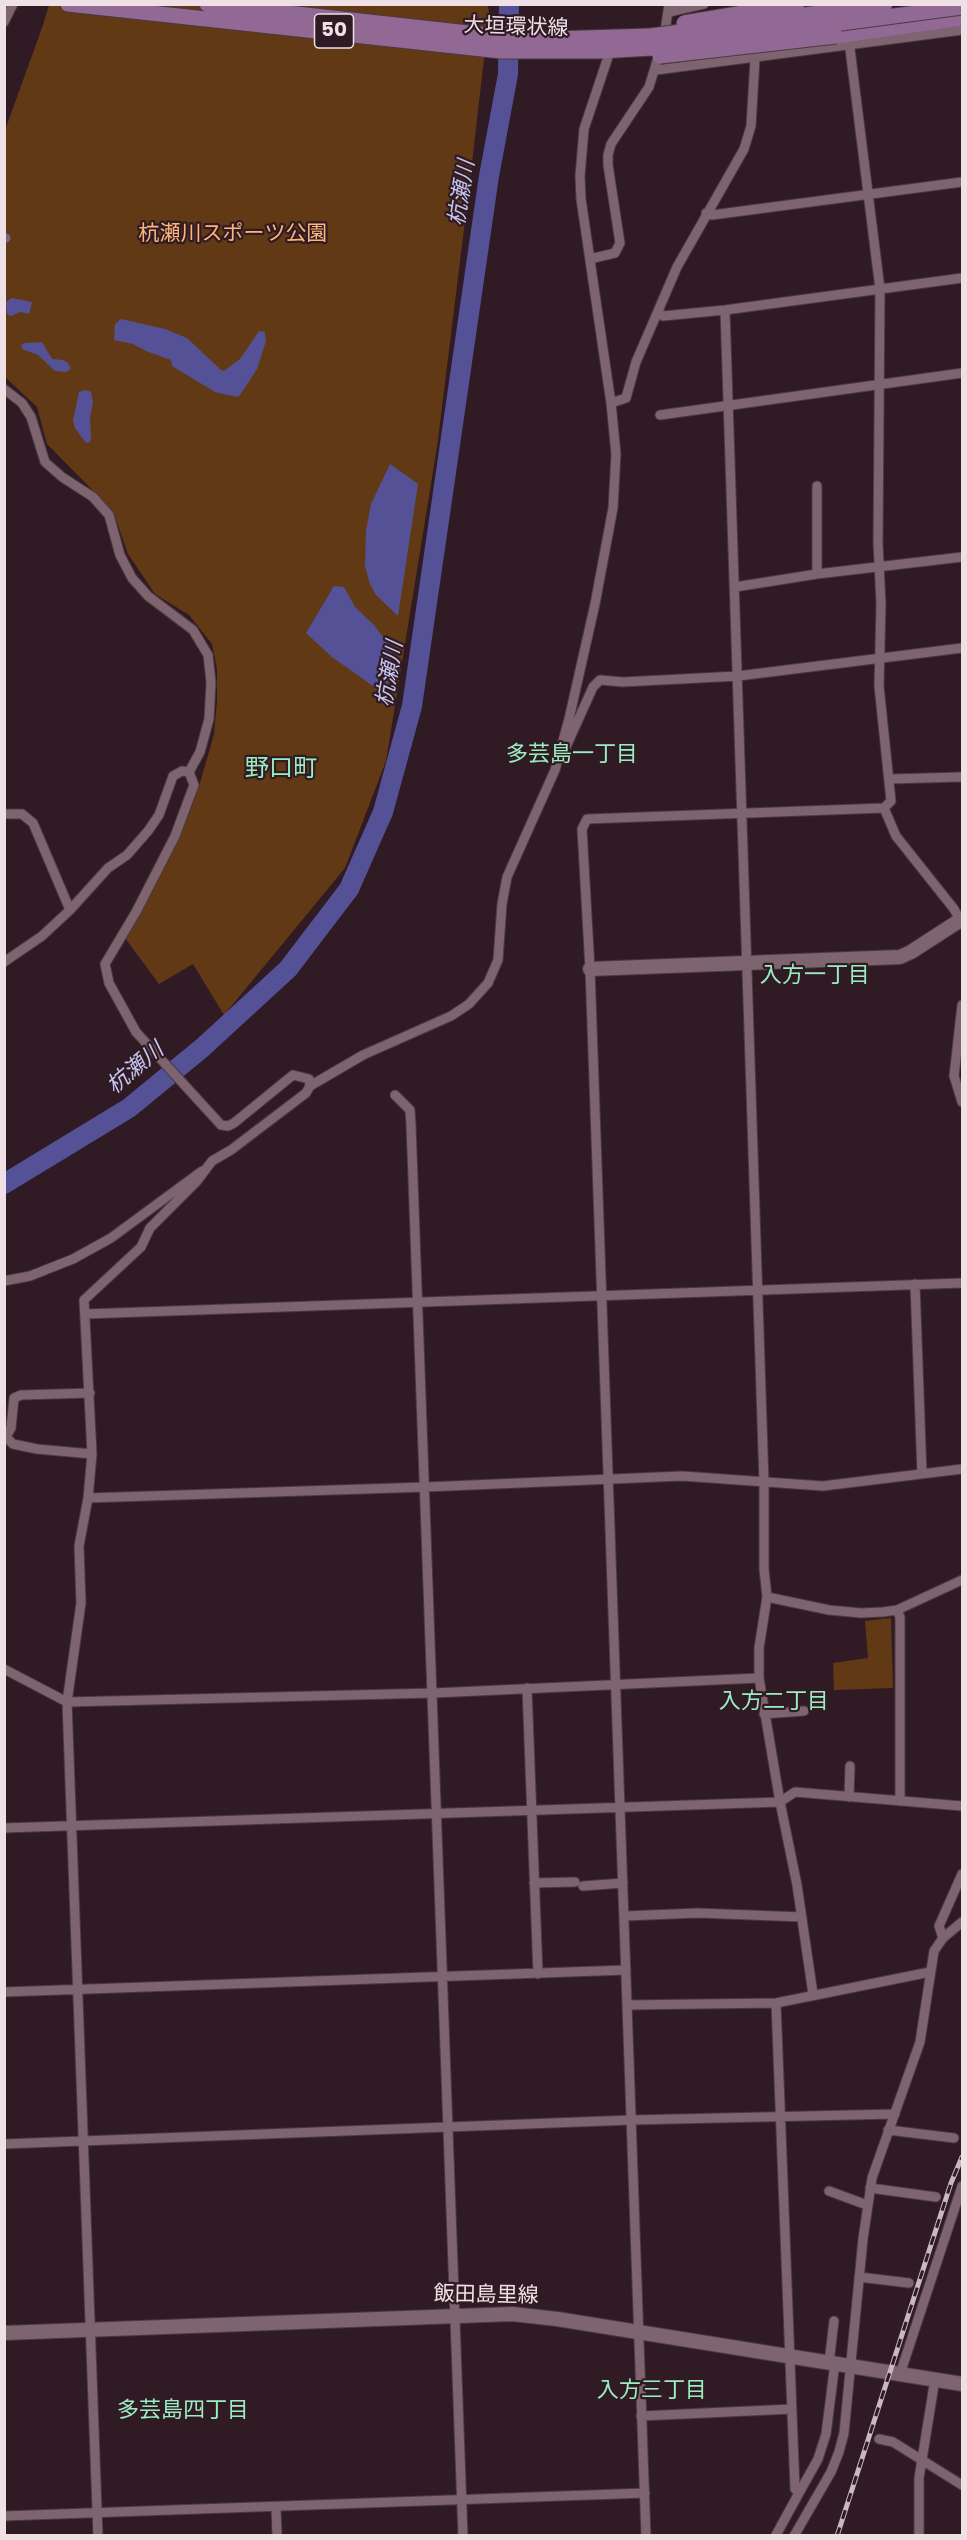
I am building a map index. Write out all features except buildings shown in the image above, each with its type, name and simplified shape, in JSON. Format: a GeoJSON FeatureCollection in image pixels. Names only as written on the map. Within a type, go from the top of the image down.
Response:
{"type":"FeatureCollection","features":[{"type":"Feature","properties":{"kind":"main road","name":"大垣環状線"},"geometry":{"type":"LineString","coordinates":[[68,4],[501,51],[612,46]]}},
{"type":"Feature","properties":{"kind":"main road","name":"大垣環状線"},"geometry":{"type":"LineString","coordinates":[[207,4],[471,34],[652,48],[963,7]]}},
{"type":"Feature","properties":{"kind":"main road","name":"50"},"geometry":{"type":"LineString","coordinates":[[652,48],[707,17],[797,4]]}},
{"type":"Feature","properties":{"kind":"main road","name":"大垣環状線"},"geometry":{"type":"LineString","coordinates":[[652,48],[885,4]]}},
{"type":"Feature","properties":{"kind":"main road","name":"50"},"geometry":{"type":"LineString","coordinates":[[652,48],[711,52],[845,41],[963,18]]}},
{"type":"Feature","properties":{"kind":"main road"},"geometry":{"type":"LineString","coordinates":[[590,969],[900,957],[962,922]]}},
{"type":"Feature","properties":{"kind":"main road","name":"飯田島里線"},"geometry":{"type":"LineString","coordinates":[[4,2333],[456,2315],[523,2315],[963,2384]]}},
{"type":"Feature","properties":{"kind":"street"},"geometry":{"type":"LineString","coordinates":[[4,22],[13,4]]}},
{"type":"Feature","properties":{"kind":"street"},"geometry":{"type":"LineString","coordinates":[[590,259],[615,253],[620,243],[608,154],[611,144],[649,87],[652,48],[669,8],[704,4]]}},
{"type":"Feature","properties":{"kind":"street"},"geometry":{"type":"LineString","coordinates":[[611,403],[626,398],[636,362],[677,267],[744,149],[751,126],[757,4]]}},
{"type":"Feature","properties":{"kind":"street"},"geometry":{"type":"LineString","coordinates":[[652,48],[755,59],[845,41],[963,30]]}},
{"type":"Feature","properties":{"kind":"street"},"geometry":{"type":"LineString","coordinates":[[646,2535],[590,969],[582,829],[587,819],[884,808],[891,801],[879,686],[880,289],[869,194],[845,41]]}},
{"type":"Feature","properties":{"kind":"street"},"geometry":{"type":"LineString","coordinates":[[555,770],[592,615],[613,508],[616,454],[611,403],[581,199],[579,162],[589,111],[612,46]]}},
{"type":"Feature","properties":{"kind":"street"},"geometry":{"type":"LineString","coordinates":[[706,213],[712,215],[963,182]]}},
{"type":"Feature","properties":{"kind":"street"},"geometry":{"type":"LineString","coordinates":[[658,312],[663,316],[725,310],[963,278]]}},
{"type":"Feature","properties":{"kind":"street"},"geometry":{"type":"LineString","coordinates":[[725,310],[748,950],[746,963],[764,1480],[764,1569],[767,1597],[759,1648],[759,1678],[802,1917],[813,1994]]}},
{"type":"Feature","properties":{"kind":"street"},"geometry":{"type":"LineString","coordinates":[[660,415],[963,373]]}},
{"type":"Feature","properties":{"kind":"street"},"geometry":{"type":"LineString","coordinates":[[4,389],[22,403],[31,417],[45,462],[62,477],[93,497],[109,515],[120,555],[132,578],[148,596],[193,630],[208,655],[211,682],[209,719],[200,753],[189,771]]}},
{"type":"Feature","properties":{"kind":"street"},"geometry":{"type":"LineString","coordinates":[[817,486],[817,574]]}},
{"type":"Feature","properties":{"kind":"street"},"geometry":{"type":"LineString","coordinates":[[735,587],[817,574],[963,557]]}},
{"type":"Feature","properties":{"kind":"street"},"geometry":{"type":"LineString","coordinates":[[98,2535],[66,1702],[81,1604],[79,1546],[88,1498],[92,1454],[84,1300],[141,1247],[150,1228],[197,1181],[212,1161],[306,1093],[310,1086],[363,1055],[451,1016],[470,1004],[488,983],[498,960],[502,904],[507,877],[593,687],[600,680],[623,682],[738,676],[963,648]]}},
{"type":"Feature","properties":{"kind":"street"},"geometry":{"type":"LineString","coordinates":[[4,962],[42,936],[70,910],[108,868],[127,855],[159,815],[173,776],[182,771],[189,771]]}},
{"type":"Feature","properties":{"kind":"street"},"geometry":{"type":"LineString","coordinates":[[189,771],[194,785],[175,836],[136,912],[105,963],[109,983],[136,1032],[221,1125],[228,1126],[234,1123],[293,1075],[309,1079],[310,1086]]}},
{"type":"Feature","properties":{"kind":"street"},"geometry":{"type":"LineString","coordinates":[[889,779],[963,777]]}},
{"type":"Feature","properties":{"kind":"street"},"geometry":{"type":"LineString","coordinates":[[884,808],[896,836],[962,922]]}},
{"type":"Feature","properties":{"kind":"street"},"geometry":{"type":"LineString","coordinates":[[4,814],[22,814],[33,823],[70,910]]}},
{"type":"Feature","properties":{"kind":"street"},"geometry":{"type":"LineString","coordinates":[[963,1005],[954,1059],[963,1102]]}},
{"type":"Feature","properties":{"kind":"street"},"geometry":{"type":"LineString","coordinates":[[395,1095],[410,1110],[411,1125],[434,1693],[463,2535]]}},
{"type":"Feature","properties":{"kind":"street"},"geometry":{"type":"LineString","coordinates":[[4,1281],[30,1276],[73,1259],[111,1238],[204,1170]]}},
{"type":"Feature","properties":{"kind":"street"},"geometry":{"type":"LineString","coordinates":[[85,1314],[600,1294],[963,1283]]}},
{"type":"Feature","properties":{"kind":"street"},"geometry":{"type":"LineString","coordinates":[[915,1284],[922,1474]]}},
{"type":"Feature","properties":{"kind":"street"},"geometry":{"type":"LineString","coordinates":[[90,1393],[21,1395],[14,1398],[11,1428],[6,1435],[13,1444],[37,1449],[92,1454]]}},
{"type":"Feature","properties":{"kind":"street"},"geometry":{"type":"LineString","coordinates":[[88,1498],[682,1476],[764,1480],[823,1486],[963,1469]]}},
{"type":"Feature","properties":{"kind":"street"},"geometry":{"type":"LineString","coordinates":[[767,1597],[829,1610],[861,1613],[897,1610],[963,1580]]}},
{"type":"Feature","properties":{"kind":"street"},"geometry":{"type":"LineString","coordinates":[[897,1610],[900,1617],[900,1801]]}},
{"type":"Feature","properties":{"kind":"street"},"geometry":{"type":"LineString","coordinates":[[4,1669],[66,1702],[434,1693],[759,1678]]}},
{"type":"Feature","properties":{"kind":"street"},"geometry":{"type":"LineString","coordinates":[[527,1688],[538,1974]]}},
{"type":"Feature","properties":{"kind":"street"},"geometry":{"type":"LineString","coordinates":[[764,1714],[804,1711]]}},
{"type":"Feature","properties":{"kind":"street"},"geometry":{"type":"LineString","coordinates":[[849,1797],[850,1766]]}},
{"type":"Feature","properties":{"kind":"street"},"geometry":{"type":"LineString","coordinates":[[4,1828],[780,1802],[795,1792],[963,1806]]}},
{"type":"Feature","properties":{"kind":"street"},"geometry":{"type":"LineString","coordinates":[[943,1938],[939,1926],[961,1879]]}},
{"type":"Feature","properties":{"kind":"street"},"geometry":{"type":"LineString","coordinates":[[534,1883],[623,1883]]}},
{"type":"Feature","properties":{"kind":"street"},"geometry":{"type":"LineString","coordinates":[[624,1916],[698,1913],[802,1917]]}},
{"type":"Feature","properties":{"kind":"street"},"geometry":{"type":"LineString","coordinates":[[794,2535],[831,2472],[839,2452],[844,2433],[870,2188],[924,2026],[934,1951],[943,1938],[963,1922]]}},
{"type":"Feature","properties":{"kind":"street"},"geometry":{"type":"LineString","coordinates":[[4,1992],[626,1970]]}},
{"type":"Feature","properties":{"kind":"street"},"geometry":{"type":"LineString","coordinates":[[627,2005],[776,2003],[930,1972]]}},
{"type":"Feature","properties":{"kind":"street"},"geometry":{"type":"LineString","coordinates":[[776,2003],[795,2489],[799,2493]]}},
{"type":"Feature","properties":{"kind":"street"},"geometry":{"type":"LineString","coordinates":[[4,2144],[630,2120],[895,2114]]}},
{"type":"Feature","properties":{"kind":"street"},"geometry":{"type":"LineString","coordinates":[[888,2130],[954,2138]]}},
{"type":"Feature","properties":{"kind":"street"},"geometry":{"type":"LineString","coordinates":[[900,2374],[960,2202],[963,2186]]}},
{"type":"Feature","properties":{"kind":"street"},"geometry":{"type":"LineString","coordinates":[[870,2188],[936,2197]]}},
{"type":"Feature","properties":{"kind":"street"},"geometry":{"type":"LineString","coordinates":[[829,2191],[867,2205]]}},
{"type":"Feature","properties":{"kind":"street"},"geometry":{"type":"LineString","coordinates":[[859,2277],[909,2283]]}},
{"type":"Feature","properties":{"kind":"street"},"geometry":{"type":"LineString","coordinates":[[776,2535],[818,2459],[826,2434],[834,2321]]}},
{"type":"Feature","properties":{"kind":"street"},"geometry":{"type":"LineString","coordinates":[[919,2535],[917,2496],[935,2379]]}},
{"type":"Feature","properties":{"kind":"street"},"geometry":{"type":"LineString","coordinates":[[641,2416],[792,2409]]}},
{"type":"Feature","properties":{"kind":"street"},"geometry":{"type":"LineString","coordinates":[[879,2439],[893,2442],[963,2485]]}},
{"type":"Feature","properties":{"kind":"street"},"geometry":{"type":"LineString","coordinates":[[4,2516],[645,2493]]}},
{"type":"Feature","properties":{"kind":"street"},"geometry":{"type":"LineString","coordinates":[[276,2507],[277,2535]]}},
{"type":"Feature","properties":{"kind":"green space","name":"杭瀬川スポーツ公園"},"geometry":{"type":"Polygon","coordinates":[[[49,5],[488,5],[489,15],[469,189],[437,447],[386,761],[345,868],[224,1015],[193,964],[159,984],[125,938],[176,844],[200,783],[214,734],[217,702],[217,669],[212,644],[189,615],[155,594],[128,554],[113,511],[47,444],[37,407],[5,377],[4,133],[49,5]]]}},
{"type":"Feature","properties":{"kind":"green space"},"geometry":{"type":"Polygon","coordinates":[[[891,1618],[893,1688],[834,1690],[833,1663],[868,1658],[865,1621],[891,1618]]]}},
{"type":"Feature","properties":{"kind":"shaded area"},"geometry":{"type":"Polygon","coordinates":[[[12,298],[32,302],[29,314],[20,312],[11,316],[7,314],[6,302],[12,298]]]}},
{"type":"Feature","properties":{"kind":"shaded area"},"geometry":{"type":"Polygon","coordinates":[[[121,319],[165,329],[187,338],[224,371],[240,359],[259,331],[265,332],[266,341],[257,369],[237,397],[215,392],[172,366],[171,360],[133,344],[114,340],[115,324],[121,319]]]}},
{"type":"Feature","properties":{"kind":"shaded area"},"geometry":{"type":"Polygon","coordinates":[[[42,342],[52,359],[63,360],[71,369],[66,372],[55,371],[38,355],[22,349],[21,345],[42,342]]]}},
{"type":"Feature","properties":{"kind":"shaded area"},"geometry":{"type":"Polygon","coordinates":[[[86,390],[91,392],[93,402],[90,418],[91,438],[90,442],[86,443],[75,428],[73,420],[79,392],[86,390]]]}},
{"type":"Feature","properties":{"kind":"shaded area"},"geometry":{"type":"Polygon","coordinates":[[[390,464],[418,484],[398,616],[376,595],[365,566],[366,531],[371,504],[390,464]]]}},
{"type":"Feature","properties":{"kind":"shaded area"},"geometry":{"type":"Polygon","coordinates":[[[334,586],[344,587],[355,607],[374,625],[393,650],[385,700],[373,686],[332,657],[306,633],[334,586]]]}},
{"type":"Feature","properties":{"kind":"waterway","name":"杭瀬川"},"geometry":{"type":"LineString","coordinates":[[4,1184],[129,1108],[202,1048],[288,969],[349,889],[383,812],[412,706],[489,176],[508,74],[509,4]]}},
{"type":"Feature","properties":{"kind":"railway"},"geometry":{"type":"LineString","coordinates":[[837,2536],[951,2183],[962,2157]]}},
{"type":"Feature","properties":{"kind":"district","name":"多芸島一丁目"},"geometry":{"type":"Point","coordinates":[572,755]}},
{"type":"Feature","properties":{"kind":"district","name":"野口町"},"geometry":{"type":"Point","coordinates":[281,770]}},
{"type":"Feature","properties":{"kind":"district","name":"入方一丁目"},"geometry":{"type":"Point","coordinates":[815,976]}},
{"type":"Feature","properties":{"kind":"district","name":"入方二丁目"},"geometry":{"type":"Point","coordinates":[774,1702]}},
{"type":"Feature","properties":{"kind":"district","name":"入方三丁目"},"geometry":{"type":"Point","coordinates":[652,2391]}},
{"type":"Feature","properties":{"kind":"district","name":"多芸島四丁目"},"geometry":{"type":"Point","coordinates":[183,2411]}}]}
